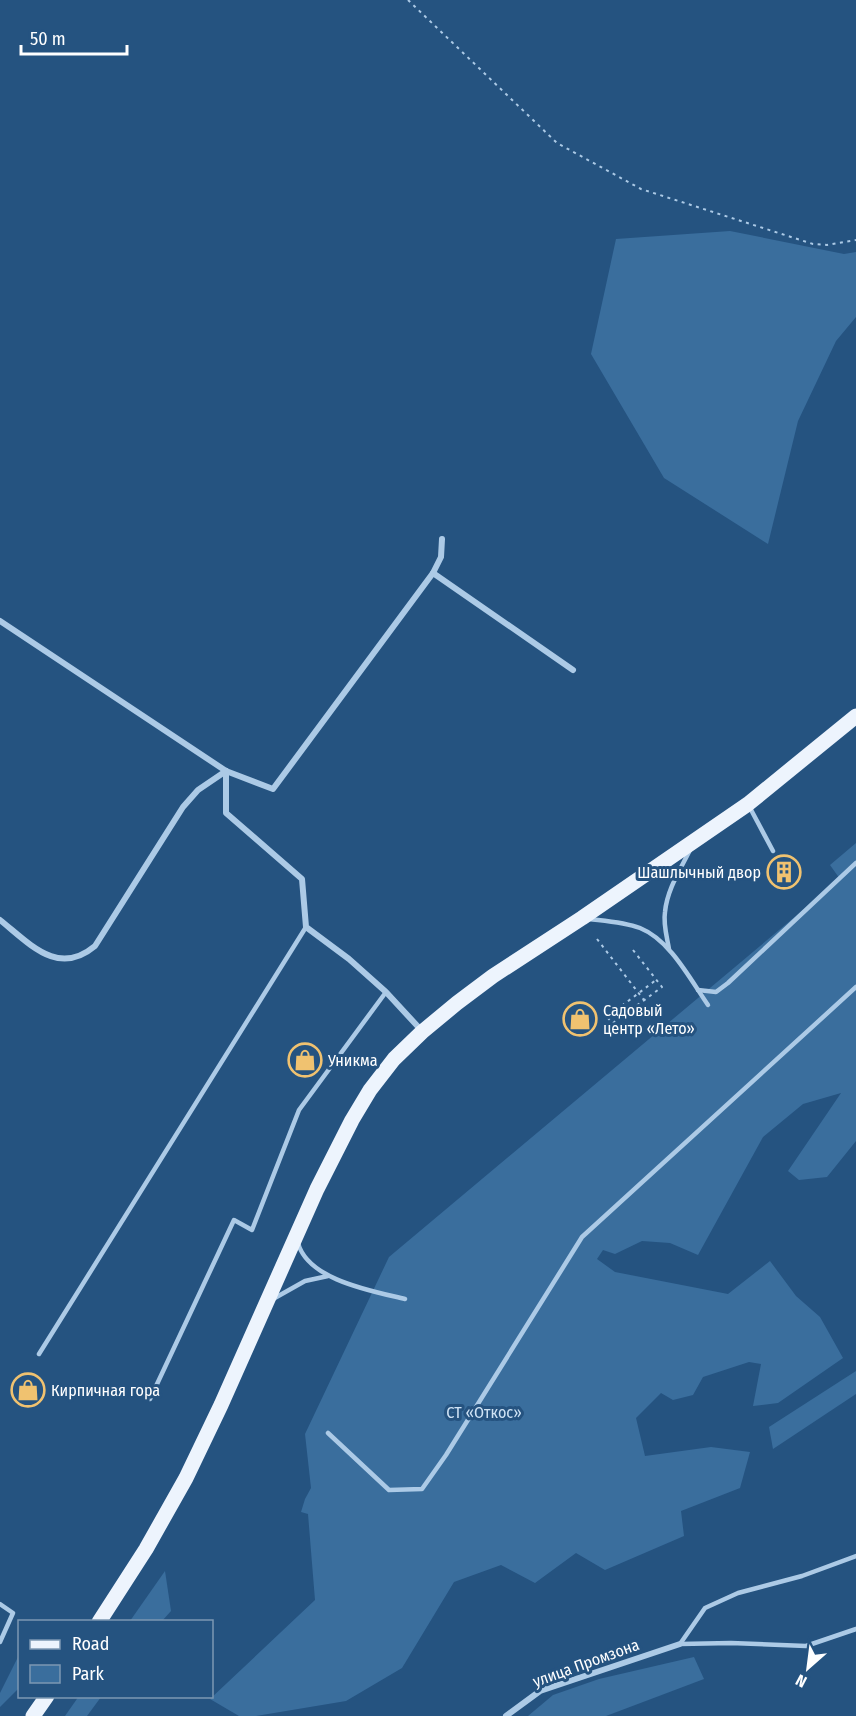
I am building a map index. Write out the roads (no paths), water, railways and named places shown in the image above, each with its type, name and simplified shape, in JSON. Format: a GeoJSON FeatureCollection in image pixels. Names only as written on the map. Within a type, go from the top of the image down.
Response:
{"type":"FeatureCollection","features":[{"type":"Feature","properties":{"kind":"main road"},"geometry":{"type":"LineString","coordinates":[[100,1620],[146,1549],[186,1478],[332,1160],[370,1090],[394,1059],[422,1032],[493,976],[748,804],[856,716]]}},
{"type":"Feature","properties":{"kind":"main road"},"geometry":{"type":"LineString","coordinates":[[33,1716],[46,1698]]}},
{"type":"Feature","properties":{"kind":"street"},"geometry":{"type":"LineString","coordinates":[[0,621],[226,771],[273,789],[433,573],[441,557],[442,539]]}},
{"type":"Feature","properties":{"kind":"street"},"geometry":{"type":"LineString","coordinates":[[433,573],[573,670]]}},
{"type":"Feature","properties":{"kind":"street"},"geometry":{"type":"LineString","coordinates":[[2,924],[40,952],[52,957],[68,959],[85,955],[95,946],[183,807],[198,790],[226,771]]}},
{"type":"Feature","properties":{"kind":"street"},"geometry":{"type":"LineString","coordinates":[[226,771],[226,813],[302,879],[306,927],[349,959],[386,992],[422,1032]]}},
{"type":"Feature","properties":{"kind":"street","name":"улица Промзона"},"geometry":{"type":"LineString","coordinates":[[506,1716],[540,1691],[680,1644]]}},
{"type":"Feature","properties":{"kind":"lane"},"geometry":{"type":"LineString","coordinates":[[748,804],[773,851]]}},
{"type":"Feature","properties":{"kind":"lane"},"geometry":{"type":"LineString","coordinates":[[669,950],[664,912],[670,891],[694,842]]}},
{"type":"Feature","properties":{"kind":"lane"},"geometry":{"type":"LineString","coordinates":[[698,990],[716,992],[728,983],[856,863]]}},
{"type":"Feature","properties":{"kind":"lane"},"geometry":{"type":"LineString","coordinates":[[582,918],[628,924],[654,935],[669,950],[708,1005]]}},
{"type":"Feature","properties":{"kind":"lane"},"geometry":{"type":"LineString","coordinates":[[39,1354],[306,927]]}},
{"type":"Feature","properties":{"kind":"lane"},"geometry":{"type":"LineString","coordinates":[[328,1433],[389,1490],[422,1489],[446,1455],[582,1237],[856,987]]}},
{"type":"Feature","properties":{"kind":"lane"},"geometry":{"type":"LineString","coordinates":[[150,1399],[234,1220],[252,1230],[299,1110],[386,992]]}},
{"type":"Feature","properties":{"kind":"lane"},"geometry":{"type":"LineString","coordinates":[[296,1236],[304,1258],[328,1276],[368,1290],[405,1299]]}},
{"type":"Feature","properties":{"kind":"lane"},"geometry":{"type":"LineString","coordinates":[[265,1305],[305,1281],[328,1276]]}},
{"type":"Feature","properties":{"kind":"lane"},"geometry":{"type":"LineString","coordinates":[[680,1644],[705,1608],[738,1593],[802,1575],[856,1556]]}},
{"type":"Feature","properties":{"kind":"lane"},"geometry":{"type":"LineString","coordinates":[[0,1604],[13,1613],[0,1642]]}},
{"type":"Feature","properties":{"kind":"lane"},"geometry":{"type":"LineString","coordinates":[[680,1644],[731,1643],[806,1646],[856,1629]]}},
{"type":"Feature","properties":{"kind":"place","name":"Шашлычный двор"},"geometry":{"type":"Point","coordinates":[784,872]}},
{"type":"Feature","properties":{"kind":"place","name":"Садовый центр «Лето»"},"geometry":{"type":"Point","coordinates":[580,1019]}},
{"type":"Feature","properties":{"kind":"place","name":"Уникма"},"geometry":{"type":"Point","coordinates":[305,1060]}},
{"type":"Feature","properties":{"kind":"place","name":"Кирпичная гора"},"geometry":{"type":"Point","coordinates":[28,1390]}},
{"type":"Feature","properties":{"kind":"park label","name":"СТ «Откос»"},"geometry":{"type":"Point","coordinates":[484,1412]}}]}
